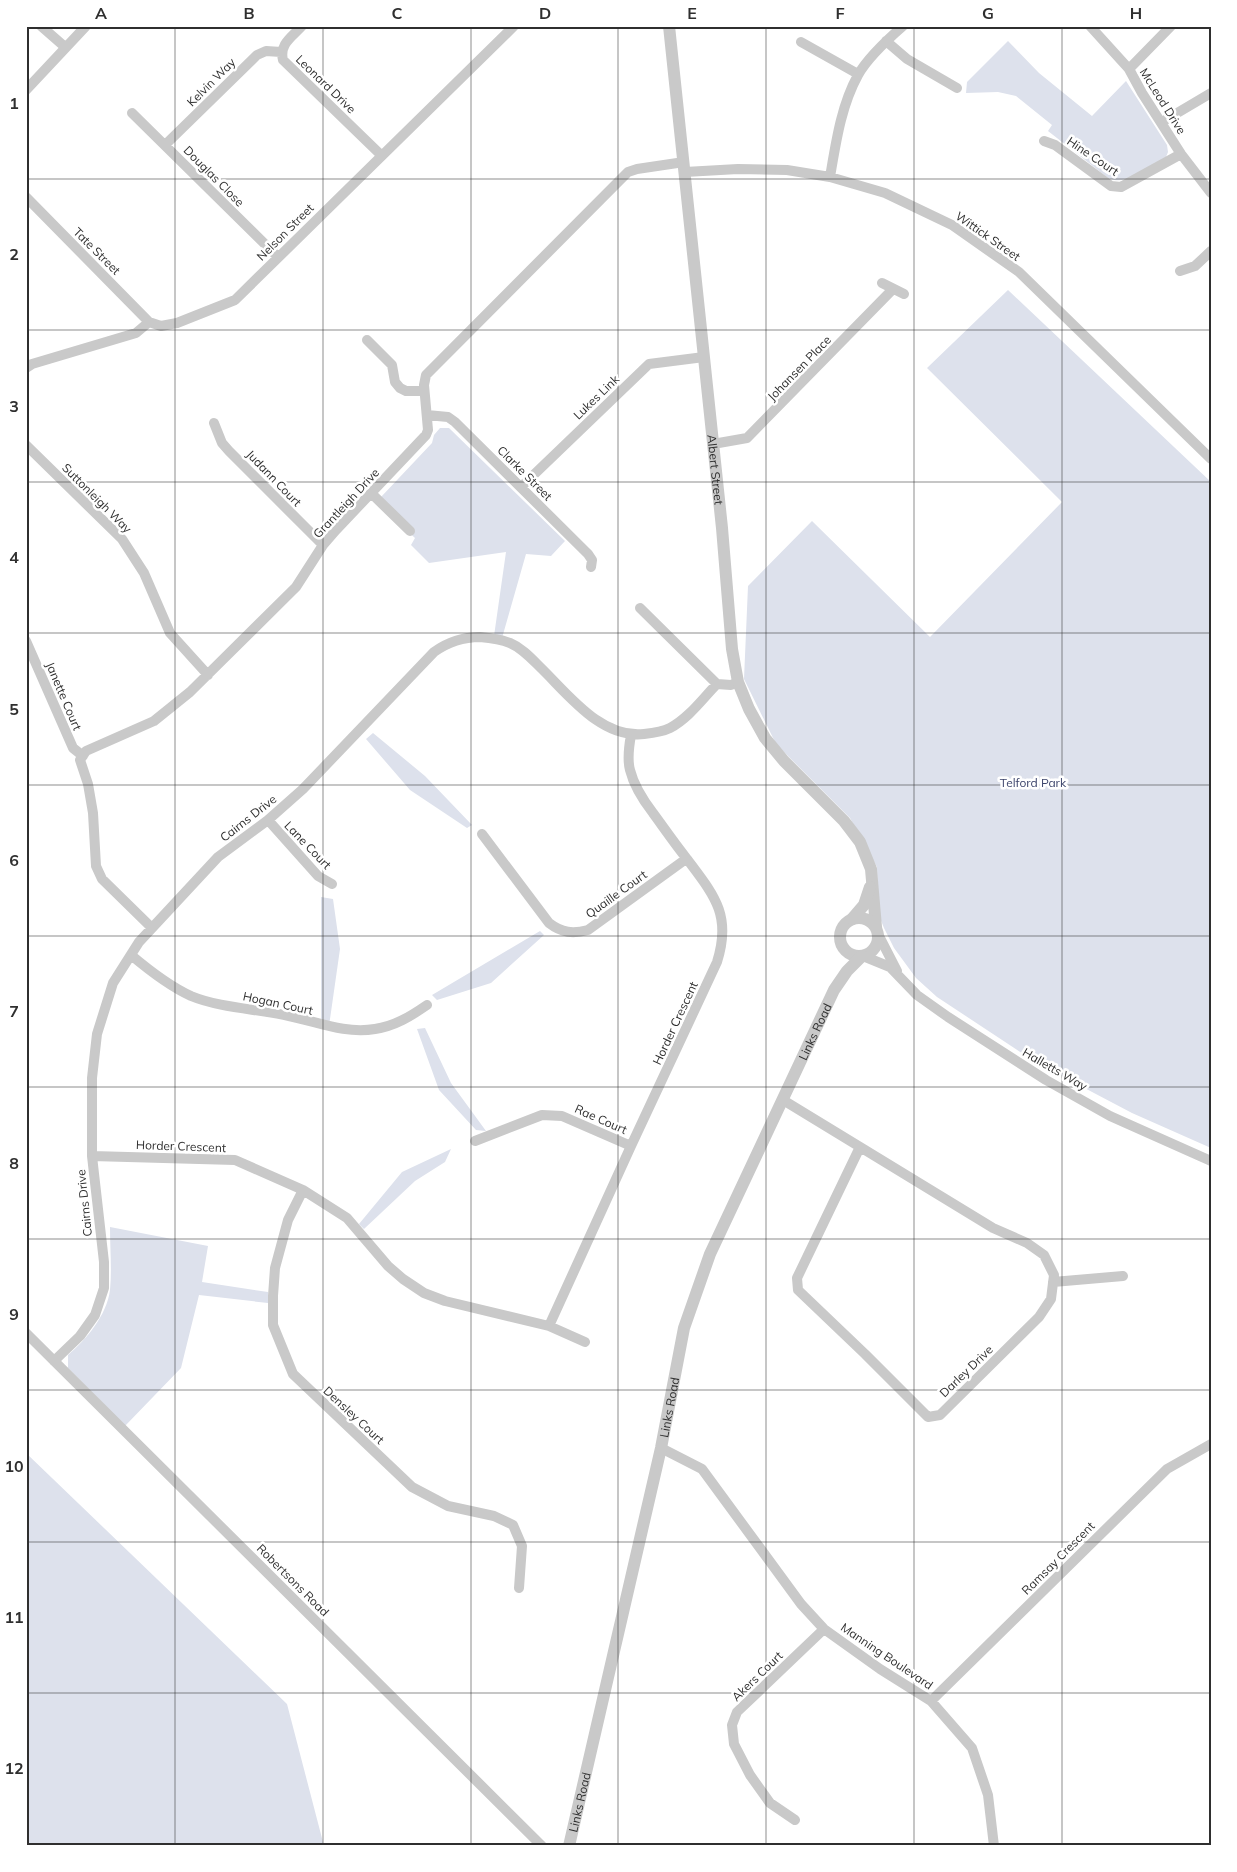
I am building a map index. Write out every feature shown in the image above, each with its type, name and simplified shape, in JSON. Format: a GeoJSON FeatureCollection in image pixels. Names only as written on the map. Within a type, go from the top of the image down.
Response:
{"type":"FeatureCollection","features":[{"type":"Feature","properties":{"kind":"street"},"geometry":{"type":"LineString","coordinates":[[41,26],[65,47]]}},
{"type":"Feature","properties":{"kind":"street"},"geometry":{"type":"LineString","coordinates":[[26,90],[86,26]]}},
{"type":"Feature","properties":{"kind":"street","name":"Leonard Drive"},"geometry":{"type":"LineString","coordinates":[[302,26],[284,45],[281,52],[283,60],[381,155]]}},
{"type":"Feature","properties":{"kind":"street","name":"Nelson Street"},"geometry":{"type":"LineString","coordinates":[[149,322],[161,326],[177,323],[232,302],[514,26]]}},
{"type":"Feature","properties":{"kind":"street","name":"Albert Street"},"geometry":{"type":"LineString","coordinates":[[669,26],[713,444],[732,650],[738,682],[749,709],[765,738],[784,761],[844,821],[860,842],[871,869],[877,931]]}},
{"type":"Feature","properties":{"kind":"street"},"geometry":{"type":"LineString","coordinates":[[830,177],[841,117],[858,74],[886,40],[903,26]]}},
{"type":"Feature","properties":{"kind":"street","name":"McLeod Drive"},"geometry":{"type":"LineString","coordinates":[[1090,26],[1129,69],[1181,154],[1211,193]]}},
{"type":"Feature","properties":{"kind":"street"},"geometry":{"type":"LineString","coordinates":[[1129,69],[1171,26]]}},
{"type":"Feature","properties":{"kind":"street"},"geometry":{"type":"LineString","coordinates":[[886,40],[908,59],[957,88]]}},
{"type":"Feature","properties":{"kind":"street"},"geometry":{"type":"LineString","coordinates":[[801,42],[858,74]]}},
{"type":"Feature","properties":{"kind":"street","name":"Kelvin Way"},"geometry":{"type":"LineString","coordinates":[[165,145],[257,55],[266,51],[281,52]]}},
{"type":"Feature","properties":{"kind":"street"},"geometry":{"type":"LineString","coordinates":[[1162,122],[1211,93]]}},
{"type":"Feature","properties":{"kind":"street","name":"Douglas Close"},"geometry":{"type":"LineString","coordinates":[[132,113],[278,257]]}},
{"type":"Feature","properties":{"kind":"street","name":"Hine Court"},"geometry":{"type":"LineString","coordinates":[[1044,141],[1055,145],[1111,186],[1121,186],[1181,154]]}},
{"type":"Feature","properties":{"kind":"street","name":"Wittick Street"},"geometry":{"type":"LineString","coordinates":[[684,167],[787,170],[830,177],[885,193],[952,225],[1019,272],[1211,459]]}},
{"type":"Feature","properties":{"kind":"street","name":"Grantleigh Drive"},"geometry":{"type":"LineString","coordinates":[[83,756],[86,751],[154,721],[208,675],[296,587],[323,545],[426,436],[428,430],[424,391],[426,375],[628,172],[637,168],[684,167]]}},
{"type":"Feature","properties":{"kind":"street","name":"Tate Street"},"geometry":{"type":"LineString","coordinates":[[26,197],[149,322]]}},
{"type":"Feature","properties":{"kind":"street"},"geometry":{"type":"LineString","coordinates":[[1180,271],[1195,266],[1211,251]]}},
{"type":"Feature","properties":{"kind":"street"},"geometry":{"type":"LineString","coordinates":[[882,283],[904,294]]}},
{"type":"Feature","properties":{"kind":"street","name":"Johansen Place"},"geometry":{"type":"LineString","coordinates":[[713,444],[747,438],[893,289]]}},
{"type":"Feature","properties":{"kind":"street"},"geometry":{"type":"LineString","coordinates":[[26,368],[32,364],[136,333],[149,322]]}},
{"type":"Feature","properties":{"kind":"street"},"geometry":{"type":"LineString","coordinates":[[367,340],[392,365],[396,382],[400,388],[406,391],[424,391]]}},
{"type":"Feature","properties":{"kind":"street","name":"Lukes Link"},"geometry":{"type":"LineString","coordinates":[[521,487],[649,364],[704,357]]}},
{"type":"Feature","properties":{"kind":"street","name":"Clarke Street"},"geometry":{"type":"LineString","coordinates":[[427,415],[452,419],[588,554],[592,560],[591,566]]}},
{"type":"Feature","properties":{"kind":"street","name":"Judann Court"},"geometry":{"type":"LineString","coordinates":[[214,424],[222,443],[229,451],[323,545]]}},
{"type":"Feature","properties":{"kind":"street","name":"Suttonleigh Way"},"geometry":{"type":"LineString","coordinates":[[26,445],[122,539],[144,573],[170,632],[208,675]]}},
{"type":"Feature","properties":{"kind":"street"},"geometry":{"type":"LineString","coordinates":[[371,494],[410,531]]}},
{"type":"Feature","properties":{"kind":"street"},"geometry":{"type":"LineString","coordinates":[[640,608],[717,684],[731,685],[738,682]]}},
{"type":"Feature","properties":{"kind":"street","name":"Cairns Drive"},"geometry":{"type":"LineString","coordinates":[[54,1361],[80,1336],[95,1315],[104,1288],[104,1262],[92,1156],[92,1078],[97,1034],[113,983],[139,942],[218,857],[268,820],[302,789],[434,652],[446,643],[475,637],[493,638],[511,644],[525,652],[595,719],[612,729],[631,736],[656,733],[670,728],[684,718],[717,684]]}},
{"type":"Feature","properties":{"kind":"street","name":"Janette Court"},"geometry":{"type":"LineString","coordinates":[[26,641],[73,748],[83,756]]}},
{"type":"Feature","properties":{"kind":"street","name":"Horder Crescent"},"geometry":{"type":"LineString","coordinates":[[550,1326],[712,971],[723,938],[721,915],[708,886],[639,794],[630,769],[629,750],[631,736]]}},
{"type":"Feature","properties":{"kind":"street"},"geometry":{"type":"LineString","coordinates":[[83,756],[80,760],[88,784],[93,813],[96,866],[102,879],[152,928]]}},
{"type":"Feature","properties":{"kind":"street","name":"Lane Court"},"geometry":{"type":"LineString","coordinates":[[268,820],[318,876],[332,884]]}},
{"type":"Feature","properties":{"kind":"street","name":"Quaille Court"},"geometry":{"type":"LineString","coordinates":[[482,834],[549,923],[562,931],[570,933],[588,930],[686,859]]}},
{"type":"Feature","properties":{"kind":"street","name":"Albert Street"},"geometry":{"type":"LineString","coordinates":[[852,919],[864,906],[870,889],[871,869]]}},
{"type":"Feature","properties":{"kind":"street"},"geometry":{"type":"LineString","coordinates":[[852,919],[866,919],[877,931],[876,947],[868,954],[862,956],[852,955],[842,946],[840,936],[842,928],[852,919]]}},
{"type":"Feature","properties":{"kind":"street","name":"Halletts Way"},"geometry":{"type":"LineString","coordinates":[[877,931],[900,976]]}},
{"type":"Feature","properties":{"kind":"street","name":"Links Road"},"geometry":{"type":"LineString","coordinates":[[569,1846],[661,1448],[684,1328],[710,1254],[834,990],[842,962],[842,946]]}},
{"type":"Feature","properties":{"kind":"street","name":"Hogan Court"},"geometry":{"type":"LineString","coordinates":[[131,955],[160,979],[194,997],[290,1016],[344,1030],[375,1029],[390,1026],[413,1015],[427,1005]]}},
{"type":"Feature","properties":{"kind":"street","name":"Halletts Way"},"geometry":{"type":"LineString","coordinates":[[862,956],[879,962],[900,976],[917,995],[1046,1080],[1110,1116],[1211,1161]]}},
{"type":"Feature","properties":{"kind":"street","name":"Links Road"},"geometry":{"type":"LineString","coordinates":[[834,990],[847,971],[862,956]]}},
{"type":"Feature","properties":{"kind":"street"},"geometry":{"type":"LineString","coordinates":[[783,1100],[993,1228],[1027,1243],[1044,1255],[1054,1275],[1053,1282],[1123,1276]]}},
{"type":"Feature","properties":{"kind":"street","name":"Rae Court"},"geometry":{"type":"LineString","coordinates":[[475,1141],[542,1115],[562,1116],[631,1146]]}},
{"type":"Feature","properties":{"kind":"street","name":"Darley Drive"},"geometry":{"type":"LineString","coordinates":[[860,1147],[797,1278],[798,1290],[928,1417],[940,1415],[1040,1317],[1051,1299],[1053,1282]]}},
{"type":"Feature","properties":{"kind":"street","name":"Horder Crescent"},"geometry":{"type":"LineString","coordinates":[[92,1156],[235,1160],[302,1190],[347,1218],[388,1266],[402,1279],[424,1293],[445,1301],[550,1326],[585,1342]]}},
{"type":"Feature","properties":{"kind":"street","name":"Densley Court"},"geometry":{"type":"LineString","coordinates":[[302,1190],[288,1220],[276,1268],[273,1296],[273,1325],[293,1374],[412,1487],[448,1506],[494,1516],[513,1525],[522,1546],[519,1588]]}},
{"type":"Feature","properties":{"kind":"street","name":"Robertsons Road"},"geometry":{"type":"LineString","coordinates":[[26,1333],[542,1846]]}},
{"type":"Feature","properties":{"kind":"street","name":"Ramsay Crescent"},"geometry":{"type":"LineString","coordinates":[[931,1701],[1167,1469],[1211,1444]]}},
{"type":"Feature","properties":{"kind":"street","name":"Manning Boulevard"},"geometry":{"type":"LineString","coordinates":[[661,1448],[702,1469],[801,1604],[824,1629],[880,1669],[931,1701],[972,1748],[988,1795],[994,1846]]}},
{"type":"Feature","properties":{"kind":"street","name":"Akers Court"},"geometry":{"type":"LineString","coordinates":[[795,1820],[770,1803],[750,1775],[734,1744],[732,1726],[737,1712],[824,1629]]}},
{"type":"Feature","properties":{"kind":"green space"},"geometry":{"type":"Polygon","coordinates":[[[1008,41],[1039,73],[1092,116],[1126,81],[1167,145],[1168,152],[1166,157],[1131,178],[1116,180],[1108,178],[1048,131],[1052,125],[1016,96],[998,92],[966,93],[967,82],[1008,41]]]}},
{"type":"Feature","properties":{"kind":"green space","name":"Telford Park"},"geometry":{"type":"Polygon","coordinates":[[[1008,290],[1211,482],[1211,1148],[1132,1113],[1037,1063],[937,997],[916,978],[894,948],[884,928],[878,913],[877,867],[850,818],[776,744],[744,679],[748,586],[812,521],[930,637],[1062,502],[927,368],[1008,290]]]}},
{"type":"Feature","properties":{"kind":"green space"},"geometry":{"type":"Polygon","coordinates":[[[440,428],[449,428],[565,541],[551,556],[526,554],[502,638],[494,636],[506,552],[429,563],[411,545],[415,538],[384,509],[381,497],[432,443],[434,435],[440,428]]]}},
{"type":"Feature","properties":{"kind":"green space"},"geometry":{"type":"Polygon","coordinates":[[[373,733],[425,776],[472,825],[467,828],[410,790],[366,739],[373,733]]]}},
{"type":"Feature","properties":{"kind":"green space"},"geometry":{"type":"Polygon","coordinates":[[[321,897],[333,899],[340,949],[329,1026],[321,1025],[321,897]]]}},
{"type":"Feature","properties":{"kind":"green space"},"geometry":{"type":"Polygon","coordinates":[[[540,931],[544,935],[491,983],[437,1000],[432,995],[540,931]]]}},
{"type":"Feature","properties":{"kind":"green space"},"geometry":{"type":"Polygon","coordinates":[[[425,1028],[451,1083],[486,1131],[476,1130],[439,1090],[417,1029],[425,1028]]]}},
{"type":"Feature","properties":{"kind":"green space"},"geometry":{"type":"Polygon","coordinates":[[[451,1149],[445,1162],[415,1181],[364,1229],[359,1224],[402,1172],[451,1149]]]}},
{"type":"Feature","properties":{"kind":"green space"},"geometry":{"type":"Polygon","coordinates":[[[110,1227],[208,1246],[202,1282],[268,1292],[268,1303],[199,1295],[181,1368],[125,1426],[68,1368],[68,1355],[95,1326],[105,1309],[108,1299],[111,1275],[110,1227]]]}},
{"type":"Feature","properties":{"kind":"green space"},"geometry":{"type":"Polygon","coordinates":[[[26,1453],[287,1704],[324,1846],[26,1846],[26,1453]]]}}]}
